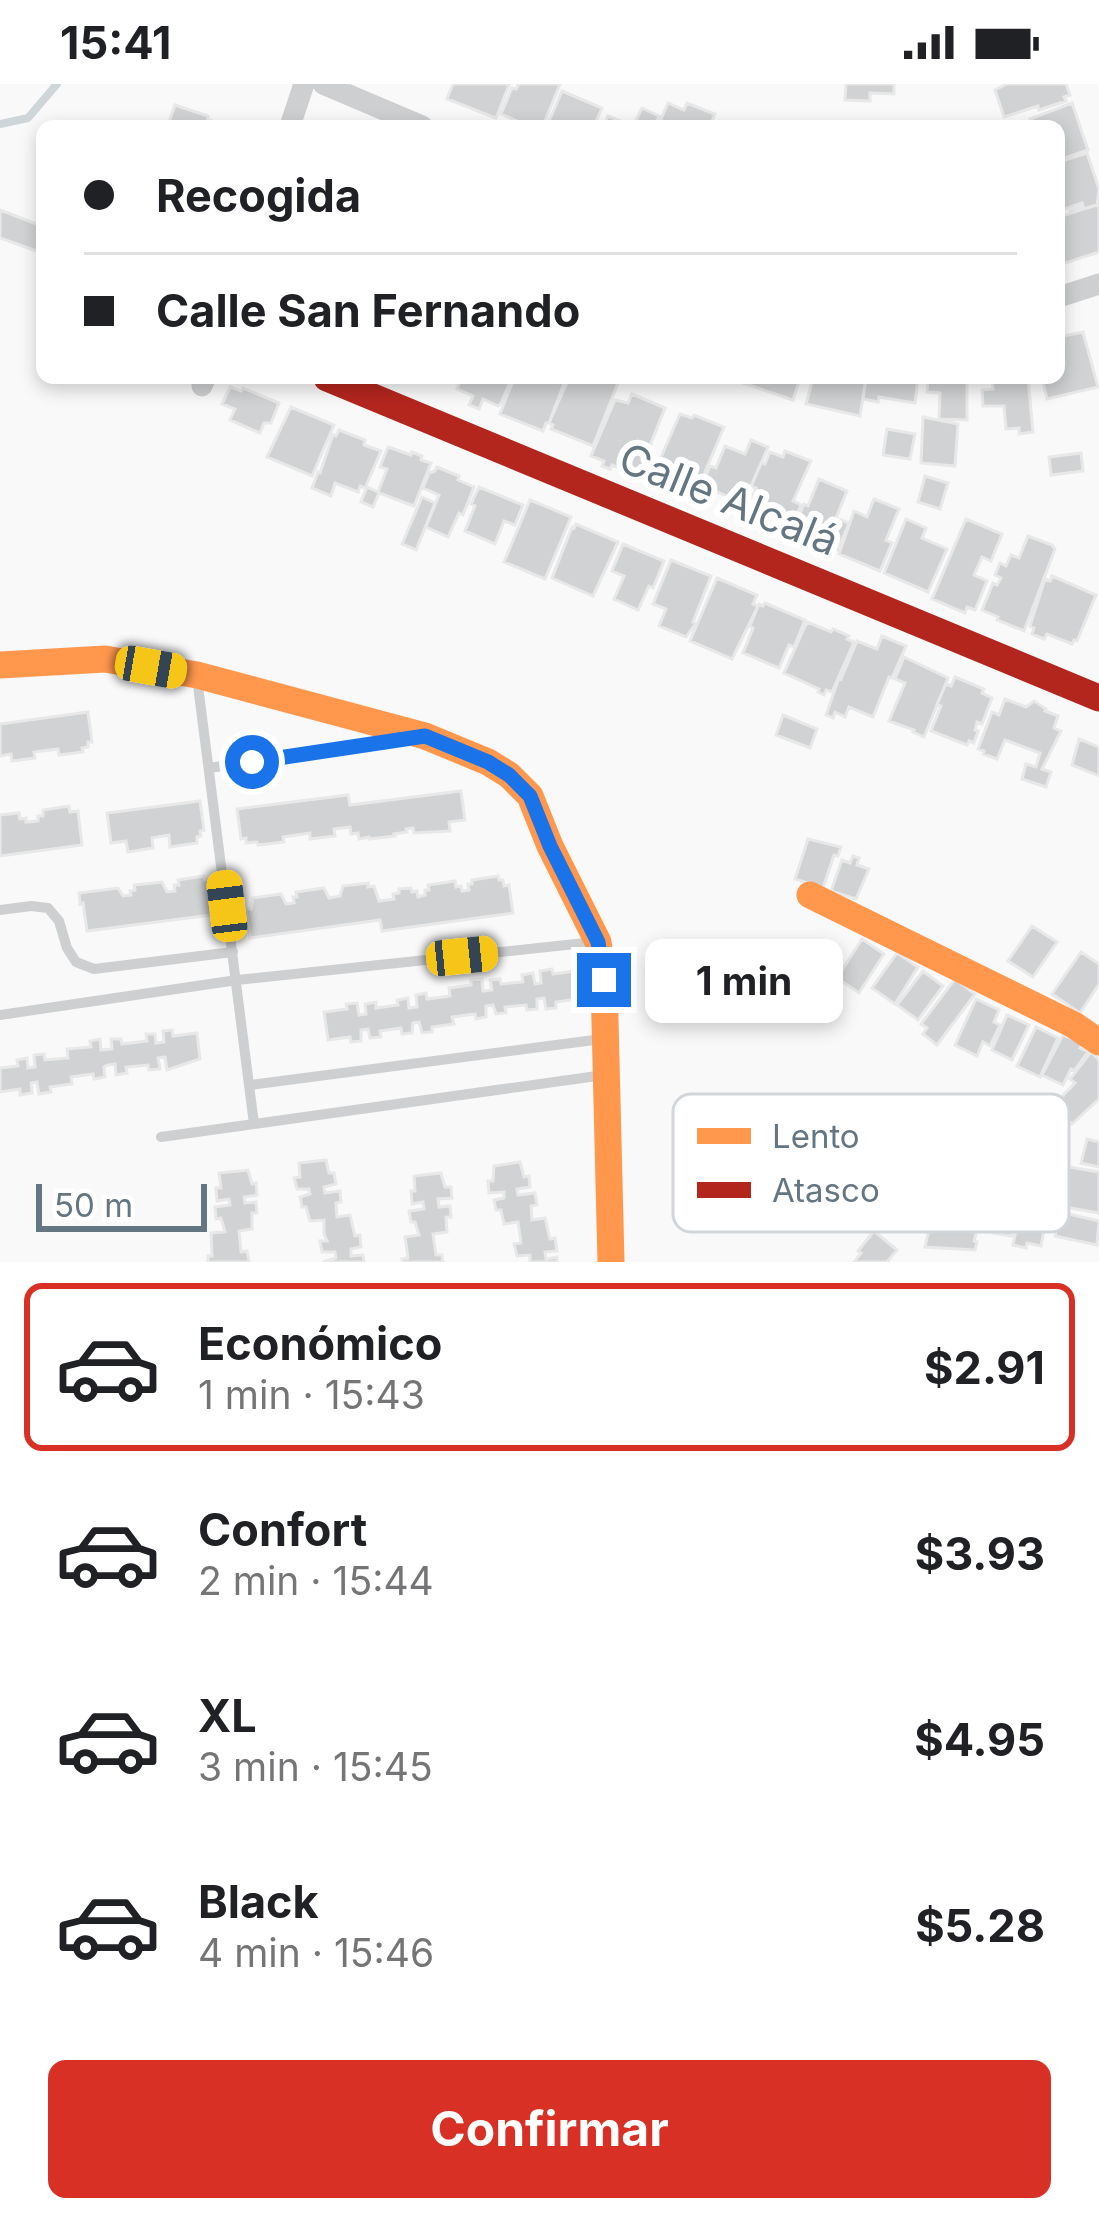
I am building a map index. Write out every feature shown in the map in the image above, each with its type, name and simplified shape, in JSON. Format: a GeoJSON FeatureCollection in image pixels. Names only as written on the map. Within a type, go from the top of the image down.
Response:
{"type":"FeatureCollection","features":[{"type":"Feature","properties":{"kind":"street"},"geometry":{"type":"LineString","coordinates":[[292,120],[304,84]]}},
{"type":"Feature","properties":{"kind":"street"},"geometry":{"type":"LineString","coordinates":[[323,84],[408,120]]}},
{"type":"Feature","properties":{"kind":"street"},"geometry":{"type":"LineString","coordinates":[[1065,294],[1099,284]]}},
{"type":"Feature","properties":{"kind":"street","name":"Calle Alcalá"},"geometry":{"type":"LineString","coordinates":[[341,384],[1099,698]]}},
{"type":"Feature","properties":{"kind":"street"},"geometry":{"type":"LineString","coordinates":[[0,665],[105,659],[196,674],[425,736],[509,775],[530,796],[598,942],[604,980],[611,1262]]}},
{"type":"Feature","properties":{"kind":"street"},"geometry":{"type":"LineString","coordinates":[[810,895],[1074,1025],[1099,1042]]}},
{"type":"Feature","properties":{"kind":"lane"},"geometry":{"type":"LineString","coordinates":[[196,674],[254,1124]]}},
{"type":"Feature","properties":{"kind":"lane"},"geometry":{"type":"LineString","coordinates":[[208,768],[425,736]]}},
{"type":"Feature","properties":{"kind":"lane"},"geometry":{"type":"LineString","coordinates":[[0,910],[48,908],[59,921],[76,962],[94,969],[233,952]]}},
{"type":"Feature","properties":{"kind":"lane"},"geometry":{"type":"LineString","coordinates":[[0,1015],[237,980],[598,942]]}},
{"type":"Feature","properties":{"kind":"lane"},"geometry":{"type":"LineString","coordinates":[[250,1085],[605,1038]]}},
{"type":"Feature","properties":{"kind":"lane"},"geometry":{"type":"LineString","coordinates":[[161,1137],[606,1075]]}},
{"type":"Feature","properties":{"kind":"building"},"geometry":{"type":"Polygon","coordinates":[[[453,84],[509,85],[496,118],[447,99],[453,84]]]}},
{"type":"Feature","properties":{"kind":"building"},"geometry":{"type":"Polygon","coordinates":[[[519,84],[560,84],[545,120],[514,120],[501,114],[512,88],[519,84]]]}},
{"type":"Feature","properties":{"kind":"building"},"geometry":{"type":"Polygon","coordinates":[[[846,84],[894,84],[894,94],[870,93],[870,101],[845,100],[846,84]]]}},
{"type":"Feature","properties":{"kind":"building"},"geometry":{"type":"Polygon","coordinates":[[[1007,84],[1066,84],[1070,95],[1064,97],[1066,101],[1039,110],[1038,106],[1004,117],[995,90],[1007,84]]]}},
{"type":"Feature","properties":{"kind":"building"},"geometry":{"type":"Polygon","coordinates":[[[562,91],[602,108],[597,120],[550,120],[562,91]]]}},
{"type":"Feature","properties":{"kind":"building"},"geometry":{"type":"Polygon","coordinates":[[[668,103],[684,110],[687,103],[715,114],[712,120],[661,120],[668,103]]]}},
{"type":"Feature","properties":{"kind":"building"},"geometry":{"type":"Polygon","coordinates":[[[1072,103],[1088,150],[1065,158],[1065,120],[1030,119],[1072,103]]]}},
{"type":"Feature","properties":{"kind":"building"},"geometry":{"type":"Polygon","coordinates":[[[175,105],[210,120],[170,120],[175,105]]]}},
{"type":"Feature","properties":{"kind":"building"},"geometry":{"type":"Polygon","coordinates":[[[642,108],[659,116],[657,120],[636,120],[642,108]]]}},
{"type":"Feature","properties":{"kind":"building"},"geometry":{"type":"Polygon","coordinates":[[[1087,153],[1099,189],[1097,205],[1070,213],[1082,203],[1065,209],[1065,160],[1087,153]]]}},
{"type":"Feature","properties":{"kind":"building"},"geometry":{"type":"Polygon","coordinates":[[[1099,204],[1099,252],[1065,263],[1065,215],[1099,204]]]}},
{"type":"Feature","properties":{"kind":"building"},"geometry":{"type":"Polygon","coordinates":[[[0,210],[36,224],[36,251],[0,238],[0,210]]]}},
{"type":"Feature","properties":{"kind":"building"},"geometry":{"type":"Polygon","coordinates":[[[1083,332],[1098,387],[1047,399],[1043,384],[1065,384],[1065,336],[1083,332]]]}},
{"type":"Feature","properties":{"kind":"building"},"geometry":{"type":"Polygon","coordinates":[[[459,384],[509,384],[498,406],[483,399],[479,409],[469,405],[473,396],[457,389],[459,384]]]}},
{"type":"Feature","properties":{"kind":"building"},"geometry":{"type":"Polygon","coordinates":[[[512,384],[564,384],[543,431],[500,414],[512,384]]]}},
{"type":"Feature","properties":{"kind":"building"},"geometry":{"type":"Polygon","coordinates":[[[566,384],[618,384],[593,446],[551,429],[549,423],[566,384]]]}},
{"type":"Feature","properties":{"kind":"building"},"geometry":{"type":"Polygon","coordinates":[[[746,384],[798,384],[793,400],[746,384]]]}},
{"type":"Feature","properties":{"kind":"building"},"geometry":{"type":"Polygon","coordinates":[[[811,384],[865,384],[860,416],[806,404],[811,384]]]}},
{"type":"Feature","properties":{"kind":"building"},"geometry":{"type":"Polygon","coordinates":[[[865,384],[917,384],[915,403],[863,399],[865,384]]]}},
{"type":"Feature","properties":{"kind":"building"},"geometry":{"type":"Polygon","coordinates":[[[928,384],[967,384],[967,420],[939,419],[940,393],[927,392],[928,384]]]}},
{"type":"Feature","properties":{"kind":"building"},"geometry":{"type":"Polygon","coordinates":[[[993,384],[1029,384],[1033,432],[1006,429],[1004,406],[983,406],[982,390],[993,389],[993,384]]]}},
{"type":"Feature","properties":{"kind":"building"},"geometry":{"type":"Polygon","coordinates":[[[230,387],[279,403],[271,423],[264,423],[260,433],[230,420],[235,409],[222,404],[230,387]]]}},
{"type":"Feature","properties":{"kind":"building"},"geometry":{"type":"Polygon","coordinates":[[[632,394],[665,408],[642,477],[612,465],[610,469],[602,466],[604,461],[591,456],[615,400],[628,403],[632,394]]]}},
{"type":"Feature","properties":{"kind":"building"},"geometry":{"type":"Polygon","coordinates":[[[291,407],[334,425],[312,476],[267,457],[291,407]]]}},
{"type":"Feature","properties":{"kind":"building"},"geometry":{"type":"Polygon","coordinates":[[[680,414],[724,427],[699,486],[687,483],[683,494],[664,487],[663,477],[654,473],[680,414]]]}},
{"type":"Feature","properties":{"kind":"building"},"geometry":{"type":"Polygon","coordinates":[[[923,417],[958,424],[955,466],[921,463],[923,417]]]}},
{"type":"Feature","properties":{"kind":"building"},"geometry":{"type":"Polygon","coordinates":[[[887,429],[915,434],[910,459],[883,455],[887,429]]]}},
{"type":"Feature","properties":{"kind":"building"},"geometry":{"type":"Polygon","coordinates":[[[339,430],[381,451],[365,488],[360,486],[358,492],[335,483],[331,496],[312,488],[339,430]]]}},
{"type":"Feature","properties":{"kind":"building"},"geometry":{"type":"Polygon","coordinates":[[[751,440],[768,447],[744,503],[702,486],[725,446],[745,454],[751,440]]]}},
{"type":"Feature","properties":{"kind":"building"},"geometry":{"type":"Polygon","coordinates":[[[388,447],[412,452],[431,463],[414,506],[379,493],[373,507],[361,502],[367,487],[378,492],[387,469],[380,467],[388,447]]]}},
{"type":"Feature","properties":{"kind":"building"},"geometry":{"type":"Polygon","coordinates":[[[785,451],[811,461],[793,501],[801,505],[793,524],[749,506],[761,463],[765,464],[770,452],[783,457],[785,451]]]}},
{"type":"Feature","properties":{"kind":"building"},"geometry":{"type":"Polygon","coordinates":[[[1081,453],[1083,471],[1051,475],[1049,457],[1081,453]]]}},
{"type":"Feature","properties":{"kind":"building"},"geometry":{"type":"Polygon","coordinates":[[[437,467],[474,487],[448,537],[426,527],[439,495],[423,488],[437,467]]]}},
{"type":"Feature","properties":{"kind":"building"},"geometry":{"type":"Polygon","coordinates":[[[925,476],[948,483],[940,509],[918,502],[925,476]]]}},
{"type":"Feature","properties":{"kind":"building"},"geometry":{"type":"Polygon","coordinates":[[[819,479],[847,491],[836,518],[849,523],[838,550],[826,545],[824,551],[805,542],[803,548],[791,534],[819,479]]]}},
{"type":"Feature","properties":{"kind":"building"},"geometry":{"type":"Polygon","coordinates":[[[479,487],[523,505],[515,525],[504,521],[495,544],[465,531],[479,487]]]}},
{"type":"Feature","properties":{"kind":"building"},"geometry":{"type":"Polygon","coordinates":[[[422,497],[435,503],[416,550],[402,544],[422,497]]]}},
{"type":"Feature","properties":{"kind":"building"},"geometry":{"type":"Polygon","coordinates":[[[874,499],[899,509],[880,571],[839,554],[854,511],[867,517],[874,499]]]}},
{"type":"Feature","properties":{"kind":"building"},"geometry":{"type":"Polygon","coordinates":[[[530,500],[571,517],[545,579],[504,562],[530,500]]]}},
{"type":"Feature","properties":{"kind":"building"},"geometry":{"type":"Polygon","coordinates":[[[906,519],[926,528],[922,538],[947,549],[928,592],[884,573],[906,519]]]}},
{"type":"Feature","properties":{"kind":"building"},"geometry":{"type":"Polygon","coordinates":[[[966,519],[1002,534],[991,561],[982,557],[974,575],[987,581],[975,610],[967,607],[965,613],[932,599],[966,519]]]}},
{"type":"Feature","properties":{"kind":"building"},"geometry":{"type":"Polygon","coordinates":[[[576,524],[618,542],[593,596],[552,578],[576,524]]]}},
{"type":"Feature","properties":{"kind":"building"},"geometry":{"type":"Polygon","coordinates":[[[1028,536],[1055,549],[1024,631],[982,610],[993,583],[997,585],[1001,578],[995,575],[1000,563],[1006,566],[1011,555],[1019,558],[1028,536]]]}},
{"type":"Feature","properties":{"kind":"building"},"geometry":{"type":"Polygon","coordinates":[[[623,544],[664,561],[638,610],[614,599],[624,576],[612,571],[623,544]]]}},
{"type":"Feature","properties":{"kind":"building"},"geometry":{"type":"Polygon","coordinates":[[[671,560],[711,576],[696,623],[686,637],[659,626],[666,609],[653,604],[671,560]]]}},
{"type":"Feature","properties":{"kind":"building"},"geometry":{"type":"Polygon","coordinates":[[[1052,576],[1096,595],[1072,644],[1047,634],[1044,639],[1032,634],[1030,626],[1045,579],[1050,581],[1052,576]]]}},
{"type":"Feature","properties":{"kind":"building"},"geometry":{"type":"Polygon","coordinates":[[[717,578],[757,595],[753,604],[758,606],[732,659],[690,641],[717,578]]]}},
{"type":"Feature","properties":{"kind":"building"},"geometry":{"type":"Polygon","coordinates":[[[759,604],[805,620],[779,668],[743,653],[759,604]]]}},
{"type":"Feature","properties":{"kind":"building"},"geometry":{"type":"Polygon","coordinates":[[[807,622],[833,629],[854,642],[832,692],[826,690],[824,695],[784,673],[807,622]]]}},
{"type":"Feature","properties":{"kind":"building"},"geometry":{"type":"Polygon","coordinates":[[[882,636],[906,646],[873,717],[849,707],[845,717],[835,712],[833,718],[826,715],[857,641],[877,649],[882,636]]]}},
{"type":"Feature","properties":{"kind":"building"},"geometry":{"type":"Polygon","coordinates":[[[904,657],[948,678],[924,737],[889,721],[905,683],[895,679],[904,657]]]}},
{"type":"Feature","properties":{"kind":"building"},"geometry":{"type":"Polygon","coordinates":[[[955,677],[984,689],[982,693],[992,698],[982,724],[977,722],[974,743],[967,745],[931,731],[941,706],[937,704],[946,684],[951,686],[955,677]]]}},
{"type":"Feature","properties":{"kind":"building"},"geometry":{"type":"Polygon","coordinates":[[[1005,699],[1026,707],[1034,701],[1058,716],[1054,728],[1061,731],[1042,769],[1051,772],[1046,787],[1022,779],[1026,764],[1036,767],[1040,753],[1005,740],[997,759],[978,749],[992,712],[999,715],[1005,699]]]}},
{"type":"Feature","properties":{"kind":"building"},"geometry":{"type":"Polygon","coordinates":[[[88,712],[92,742],[83,752],[34,752],[35,758],[12,761],[11,754],[0,756],[0,724],[88,712]]]}},
{"type":"Feature","properties":{"kind":"building"},"geometry":{"type":"Polygon","coordinates":[[[783,715],[817,729],[810,748],[776,735],[783,715]]]}},
{"type":"Feature","properties":{"kind":"building"},"geometry":{"type":"Polygon","coordinates":[[[1079,739],[1099,747],[1099,776],[1072,765],[1079,739]]]}},
{"type":"Feature","properties":{"kind":"building"},"geometry":{"type":"Polygon","coordinates":[[[461,791],[465,820],[449,822],[450,831],[414,833],[413,828],[395,836],[359,839],[350,827],[334,829],[335,836],[310,839],[310,833],[258,845],[241,839],[237,809],[348,795],[350,805],[461,791]]]}},
{"type":"Feature","properties":{"kind":"building"},"geometry":{"type":"Polygon","coordinates":[[[200,801],[204,830],[197,843],[170,847],[169,835],[152,838],[153,848],[128,852],[126,841],[111,843],[107,813],[200,801]]]}},
{"type":"Feature","properties":{"kind":"building"},"geometry":{"type":"Polygon","coordinates":[[[69,806],[70,812],[78,811],[82,845],[0,856],[0,815],[19,813],[26,822],[38,821],[43,810],[69,806]]]}},
{"type":"Feature","properties":{"kind":"building"},"geometry":{"type":"Polygon","coordinates":[[[808,839],[841,847],[823,888],[795,879],[808,839]]]}},
{"type":"Feature","properties":{"kind":"building"},"geometry":{"type":"Polygon","coordinates":[[[853,856],[859,858],[857,865],[869,869],[856,899],[831,891],[842,860],[850,863],[853,856]]]}},
{"type":"Feature","properties":{"kind":"building"},"geometry":{"type":"Polygon","coordinates":[[[204,876],[215,886],[219,914],[87,931],[79,893],[118,888],[123,896],[131,895],[134,885],[162,882],[167,892],[175,891],[178,880],[204,876]]]}},
{"type":"Feature","properties":{"kind":"building"},"geometry":{"type":"Polygon","coordinates":[[[498,876],[504,886],[509,885],[513,913],[382,931],[380,920],[250,938],[246,909],[251,909],[253,898],[281,894],[286,904],[294,903],[296,892],[324,888],[329,898],[340,896],[343,886],[368,883],[379,901],[394,899],[399,889],[411,888],[418,897],[425,895],[428,885],[455,881],[462,891],[469,890],[472,880],[498,876]]]}},
{"type":"Feature","properties":{"kind":"building"},"geometry":{"type":"Polygon","coordinates":[[[1032,926],[1057,942],[1033,977],[1008,961],[1032,926]]]}},
{"type":"Feature","properties":{"kind":"building"},"geometry":{"type":"Polygon","coordinates":[[[862,939],[884,954],[859,993],[837,978],[862,939]]]}},
{"type":"Feature","properties":{"kind":"building"},"geometry":{"type":"Polygon","coordinates":[[[1081,952],[1099,964],[1099,984],[1080,1013],[1052,994],[1081,952]]]}},
{"type":"Feature","properties":{"kind":"building"},"geometry":{"type":"Polygon","coordinates":[[[897,953],[918,967],[895,1004],[872,988],[897,953]]]}},
{"type":"Feature","properties":{"kind":"building"},"geometry":{"type":"Polygon","coordinates":[[[552,969],[553,974],[575,971],[578,999],[556,1002],[556,1008],[546,1009],[544,998],[537,999],[537,1009],[505,1007],[506,1013],[496,1014],[493,1005],[486,1006],[486,1017],[452,1017],[454,1024],[432,1027],[432,1032],[422,1033],[419,1022],[413,1023],[412,1033],[402,1034],[401,1028],[370,1038],[368,1029],[361,1030],[361,1041],[351,1042],[350,1037],[328,1040],[324,1012],[347,1009],[346,1004],[357,1003],[359,1015],[366,1014],[365,1004],[376,1002],[376,1008],[398,1005],[397,1000],[408,998],[409,1008],[417,1007],[416,995],[426,993],[427,999],[450,996],[449,988],[482,979],[483,991],[492,990],[490,980],[523,982],[522,975],[533,973],[535,984],[541,983],[540,971],[552,969]]]}},
{"type":"Feature","properties":{"kind":"building"},"geometry":{"type":"Polygon","coordinates":[[[923,971],[943,986],[918,1020],[897,1005],[923,971]]]}},
{"type":"Feature","properties":{"kind":"building"},"geometry":{"type":"Polygon","coordinates":[[[955,979],[975,994],[937,1045],[923,1034],[927,1028],[921,1024],[955,979]]]}},
{"type":"Feature","properties":{"kind":"building"},"geometry":{"type":"Polygon","coordinates":[[[976,999],[999,1010],[994,1022],[1000,1025],[990,1046],[983,1042],[977,1056],[955,1045],[976,999]]]}},
{"type":"Feature","properties":{"kind":"building"},"geometry":{"type":"Polygon","coordinates":[[[1007,1015],[1029,1025],[1012,1060],[992,1050],[1007,1015]]]}},
{"type":"Feature","properties":{"kind":"building"},"geometry":{"type":"Polygon","coordinates":[[[1036,1027],[1058,1038],[1040,1077],[1017,1066],[1036,1027]]]}},
{"type":"Feature","properties":{"kind":"building"},"geometry":{"type":"Polygon","coordinates":[[[172,1030],[173,1036],[197,1033],[200,1059],[167,1070],[165,1057],[158,1058],[160,1069],[126,1067],[127,1073],[116,1075],[115,1064],[108,1065],[105,1077],[71,1077],[72,1084],[50,1087],[51,1092],[39,1094],[37,1082],[31,1083],[32,1093],[20,1095],[20,1089],[0,1092],[0,1068],[18,1066],[17,1060],[27,1058],[28,1068],[35,1067],[34,1055],[44,1054],[45,1060],[68,1058],[67,1049],[91,1047],[90,1041],[100,1039],[101,1050],[112,1049],[111,1039],[121,1039],[122,1044],[147,1041],[146,1034],[155,1034],[156,1043],[164,1042],[163,1031],[172,1030]]]}},
{"type":"Feature","properties":{"kind":"building"},"geometry":{"type":"Polygon","coordinates":[[[1063,1035],[1083,1043],[1080,1048],[1088,1052],[1063,1085],[1042,1075],[1063,1035]]]}},
{"type":"Feature","properties":{"kind":"building"},"geometry":{"type":"Polygon","coordinates":[[[1091,1052],[1099,1060],[1099,1099],[1072,1124],[1069,1094],[1064,1094],[1075,1083],[1070,1079],[1091,1052]]]}},
{"type":"Feature","properties":{"kind":"building"},"geometry":{"type":"Polygon","coordinates":[[[1087,1139],[1099,1142],[1099,1167],[1081,1163],[1087,1139]]]}},
{"type":"Feature","properties":{"kind":"building"},"geometry":{"type":"Polygon","coordinates":[[[326,1160],[336,1184],[324,1187],[325,1193],[340,1191],[337,1217],[350,1215],[361,1247],[351,1249],[351,1256],[363,1255],[364,1262],[323,1262],[336,1258],[335,1252],[322,1252],[320,1241],[327,1241],[324,1220],[310,1221],[302,1207],[300,1197],[310,1194],[309,1189],[297,1189],[294,1178],[300,1177],[299,1163],[326,1160]]]}},
{"type":"Feature","properties":{"kind":"building"},"geometry":{"type":"Polygon","coordinates":[[[520,1162],[530,1187],[517,1189],[518,1195],[535,1193],[532,1220],[545,1218],[557,1251],[545,1252],[546,1259],[557,1257],[557,1262],[530,1262],[530,1255],[517,1256],[514,1244],[521,1243],[518,1222],[504,1224],[501,1210],[496,1210],[494,1200],[504,1198],[504,1192],[489,1193],[494,1166],[520,1162]]]}},
{"type":"Feature","properties":{"kind":"building"},"geometry":{"type":"Polygon","coordinates":[[[1069,1167],[1099,1172],[1099,1213],[1069,1208],[1069,1167]]]}},
{"type":"Feature","properties":{"kind":"building"},"geometry":{"type":"Polygon","coordinates":[[[248,1170],[257,1195],[244,1197],[245,1203],[256,1202],[257,1213],[252,1213],[252,1229],[239,1231],[241,1252],[247,1251],[249,1262],[208,1262],[211,1233],[225,1232],[215,1207],[230,1205],[229,1199],[217,1201],[219,1173],[248,1170]]]}},
{"type":"Feature","properties":{"kind":"building"},"geometry":{"type":"Polygon","coordinates":[[[441,1173],[452,1198],[438,1199],[439,1207],[450,1206],[451,1217],[446,1217],[447,1232],[433,1234],[436,1255],[442,1255],[443,1262],[403,1262],[408,1258],[405,1237],[419,1235],[409,1211],[424,1209],[423,1202],[412,1204],[414,1176],[441,1173]]]}},
{"type":"Feature","properties":{"kind":"building"},"geometry":{"type":"Polygon","coordinates":[[[1069,1214],[1099,1221],[1097,1245],[1055,1236],[1056,1232],[1069,1232],[1069,1214]]]}},
{"type":"Feature","properties":{"kind":"building"},"geometry":{"type":"Polygon","coordinates":[[[873,1232],[897,1250],[887,1262],[854,1262],[873,1232]]]}},
{"type":"Feature","properties":{"kind":"building"},"geometry":{"type":"Polygon","coordinates":[[[928,1232],[976,1232],[975,1250],[925,1247],[928,1232]]]}},
{"type":"Feature","properties":{"kind":"building"},"geometry":{"type":"Polygon","coordinates":[[[1016,1232],[1044,1232],[1041,1246],[1013,1245],[1016,1232]]]}},
{"type":"Feature","properties":{"kind":"waterway"},"geometry":{"type":"LineString","coordinates":[[0,124],[28,118],[57,84]]}},
{"type":"Feature","properties":{"kind":"traffic: slow"},"geometry":{"type":"LineString","coordinates":[[0,665],[105,659],[197,675],[425,736],[509,775],[530,796],[598,942],[604,980],[611,1262]]}},
{"type":"Feature","properties":{"kind":"traffic: slow"},"geometry":{"type":"LineString","coordinates":[[810,895],[1074,1025],[1099,1042]]}},
{"type":"Feature","properties":{"kind":"traffic: jam"},"geometry":{"type":"LineString","coordinates":[[341,384],[1099,698]]}},
{"type":"Feature","properties":{"kind":"route"},"geometry":{"type":"LineString","coordinates":[[252,762],[425,736],[509,775],[530,796],[598,942],[604,980]]}}]}
